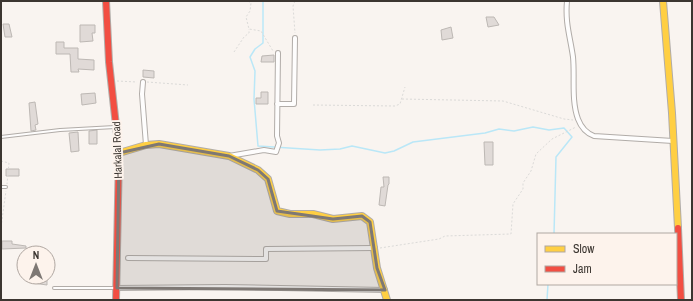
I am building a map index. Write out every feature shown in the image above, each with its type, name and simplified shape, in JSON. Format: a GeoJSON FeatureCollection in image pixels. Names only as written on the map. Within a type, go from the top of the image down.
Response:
{"type":"FeatureCollection","features":[{"type":"Feature","properties":{"kind":"street","name":"Harkalal Road"},"geometry":{"type":"LineString","coordinates":[[106,1],[119,153],[116,300]]}},
{"type":"Feature","properties":{"kind":"street"},"geometry":{"type":"LineString","coordinates":[[567,1],[565,18],[572,56],[575,110],[581,126],[586,132],[594,136],[673,141]]}},
{"type":"Feature","properties":{"kind":"street"},"geometry":{"type":"LineString","coordinates":[[663,1],[673,141],[681,300]]}},
{"type":"Feature","properties":{"kind":"street"},"geometry":{"type":"LineString","coordinates":[[277,104],[294,104],[295,38]]}},
{"type":"Feature","properties":{"kind":"street"},"geometry":{"type":"LineString","coordinates":[[229,156],[264,150],[276,152],[279,144],[277,136],[278,53]]}},
{"type":"Feature","properties":{"kind":"street"},"geometry":{"type":"LineString","coordinates":[[143,82],[142,94],[146,145]]}},
{"type":"Feature","properties":{"kind":"street"},"geometry":{"type":"LineString","coordinates":[[119,153],[146,145],[176,145],[229,156],[258,170],[268,179],[277,211],[290,214],[313,214],[333,219],[362,216],[370,222],[377,268],[387,300]]}},
{"type":"Feature","properties":{"kind":"street"},"geometry":{"type":"LineString","coordinates":[[128,258],[266,260],[266,249],[375,248]]}},
{"type":"Feature","properties":{"kind":"street"},"geometry":{"type":"LineString","coordinates":[[116,288],[225,287],[385,290]]}},
{"type":"Feature","properties":{"kind":"lane"},"geometry":{"type":"LineString","coordinates":[[1,137],[60,130],[117,127]]}},
{"type":"Feature","properties":{"kind":"lane"},"geometry":{"type":"LineString","coordinates":[[1,187],[6,187]]}},
{"type":"Feature","properties":{"kind":"lane"},"geometry":{"type":"LineString","coordinates":[[54,288],[116,288]]}},
{"type":"Feature","properties":{"kind":"path"},"geometry":{"type":"LineString","coordinates":[[234,52],[244,37],[249,33],[246,17],[250,11],[251,4],[248,1]]}},
{"type":"Feature","properties":{"kind":"path"},"geometry":{"type":"LineString","coordinates":[[295,1],[293,6],[295,38]]}},
{"type":"Feature","properties":{"kind":"path"},"geometry":{"type":"LineString","coordinates":[[249,29],[261,31],[266,36],[271,50],[278,53]]}},
{"type":"Feature","properties":{"kind":"path"},"geometry":{"type":"LineString","coordinates":[[112,81],[188,85]]}},
{"type":"Feature","properties":{"kind":"path"},"geometry":{"type":"LineString","coordinates":[[313,106],[395,106],[400,104],[406,87]]}},
{"type":"Feature","properties":{"kind":"path"},"geometry":{"type":"LineString","coordinates":[[402,99],[503,101],[564,119],[578,120]]}},
{"type":"Feature","properties":{"kind":"path"},"geometry":{"type":"LineString","coordinates":[[375,248],[439,239],[445,236],[511,234],[513,204],[523,189],[523,183],[531,171],[536,154],[552,139],[581,126]]}},
{"type":"Feature","properties":{"kind":"path"},"geometry":{"type":"LineString","coordinates":[[1,161],[9,163],[1,227]]}},
{"type":"Feature","properties":{"kind":"highlighted area"},"geometry":{"type":"Polygon","coordinates":[[[159,144],[229,156],[258,170],[268,179],[277,211],[333,219],[362,216],[370,222],[377,268],[385,290],[117,288],[119,153],[159,144]]]}},
{"type":"Feature","properties":{"kind":"building"},"geometry":{"type":"Polygon","coordinates":[[[486,17],[494,17],[499,25],[488,27],[486,17]]]}},
{"type":"Feature","properties":{"kind":"building"},"geometry":{"type":"Polygon","coordinates":[[[3,24],[9,24],[12,37],[5,37],[3,24]]]}},
{"type":"Feature","properties":{"kind":"building"},"geometry":{"type":"Polygon","coordinates":[[[80,25],[95,25],[95,33],[92,33],[93,41],[80,42],[80,25]]]}},
{"type":"Feature","properties":{"kind":"building"},"geometry":{"type":"Polygon","coordinates":[[[451,27],[453,38],[442,40],[441,30],[451,27]]]}},
{"type":"Feature","properties":{"kind":"building"},"geometry":{"type":"Polygon","coordinates":[[[56,42],[64,42],[64,48],[78,48],[78,59],[94,60],[94,70],[78,69],[79,72],[71,72],[70,54],[56,54],[56,42]]]}},
{"type":"Feature","properties":{"kind":"building"},"geometry":{"type":"Polygon","coordinates":[[[274,55],[274,62],[261,62],[262,56],[274,55]]]}},
{"type":"Feature","properties":{"kind":"building"},"geometry":{"type":"Polygon","coordinates":[[[143,70],[154,71],[154,78],[143,77],[143,70]]]}},
{"type":"Feature","properties":{"kind":"building"},"geometry":{"type":"Polygon","coordinates":[[[261,92],[268,92],[268,104],[256,104],[256,98],[261,98],[261,92]]]}},
{"type":"Feature","properties":{"kind":"building"},"geometry":{"type":"Polygon","coordinates":[[[95,93],[96,103],[82,105],[81,94],[95,93]]]}},
{"type":"Feature","properties":{"kind":"building"},"geometry":{"type":"Polygon","coordinates":[[[35,102],[38,124],[35,125],[36,130],[31,131],[29,103],[35,102]]]}},
{"type":"Feature","properties":{"kind":"building"},"geometry":{"type":"Polygon","coordinates":[[[97,130],[97,144],[89,144],[89,131],[97,130]]]}},
{"type":"Feature","properties":{"kind":"building"},"geometry":{"type":"Polygon","coordinates":[[[78,132],[79,151],[71,152],[69,133],[78,132]]]}},
{"type":"Feature","properties":{"kind":"building"},"geometry":{"type":"Polygon","coordinates":[[[484,142],[493,142],[493,165],[485,165],[484,142]]]}},
{"type":"Feature","properties":{"kind":"building"},"geometry":{"type":"Polygon","coordinates":[[[6,169],[19,169],[19,176],[6,176],[6,169]]]}},
{"type":"Feature","properties":{"kind":"building"},"geometry":{"type":"Polygon","coordinates":[[[383,177],[389,177],[385,206],[379,205],[381,187],[384,187],[383,177]]]}},
{"type":"Feature","properties":{"kind":"building"},"geometry":{"type":"Polygon","coordinates":[[[2,241],[12,241],[12,244],[19,245],[16,245],[16,248],[2,249],[2,241]]]}},
{"type":"Feature","properties":{"kind":"waterway"},"geometry":{"type":"LineString","coordinates":[[263,1],[263,43],[255,49],[250,57],[255,71],[254,99],[258,146],[320,150],[340,149],[352,146],[385,153],[394,151],[413,142],[485,133],[499,129],[514,131],[533,127],[549,130],[564,128],[572,137],[556,157],[554,233]]}},
{"type":"Feature","properties":{"kind":"waterway"},"geometry":{"type":"LineString","coordinates":[[547,300],[548,285]]}},
{"type":"Feature","properties":{"kind":"traffic: slow"},"geometry":{"type":"LineString","coordinates":[[663,1],[672,113],[678,228]]}},
{"type":"Feature","properties":{"kind":"traffic: slow"},"geometry":{"type":"LineString","coordinates":[[119,153],[146,145],[159,144],[229,156],[258,170],[268,179],[277,211],[290,214],[313,214],[333,219],[362,216],[370,222],[377,268],[387,300]]}},
{"type":"Feature","properties":{"kind":"traffic: jam"},"geometry":{"type":"LineString","coordinates":[[106,1],[109,62],[119,153],[116,300]]}},
{"type":"Feature","properties":{"kind":"traffic: jam"},"geometry":{"type":"LineString","coordinates":[[678,228],[681,300]]}}]}
